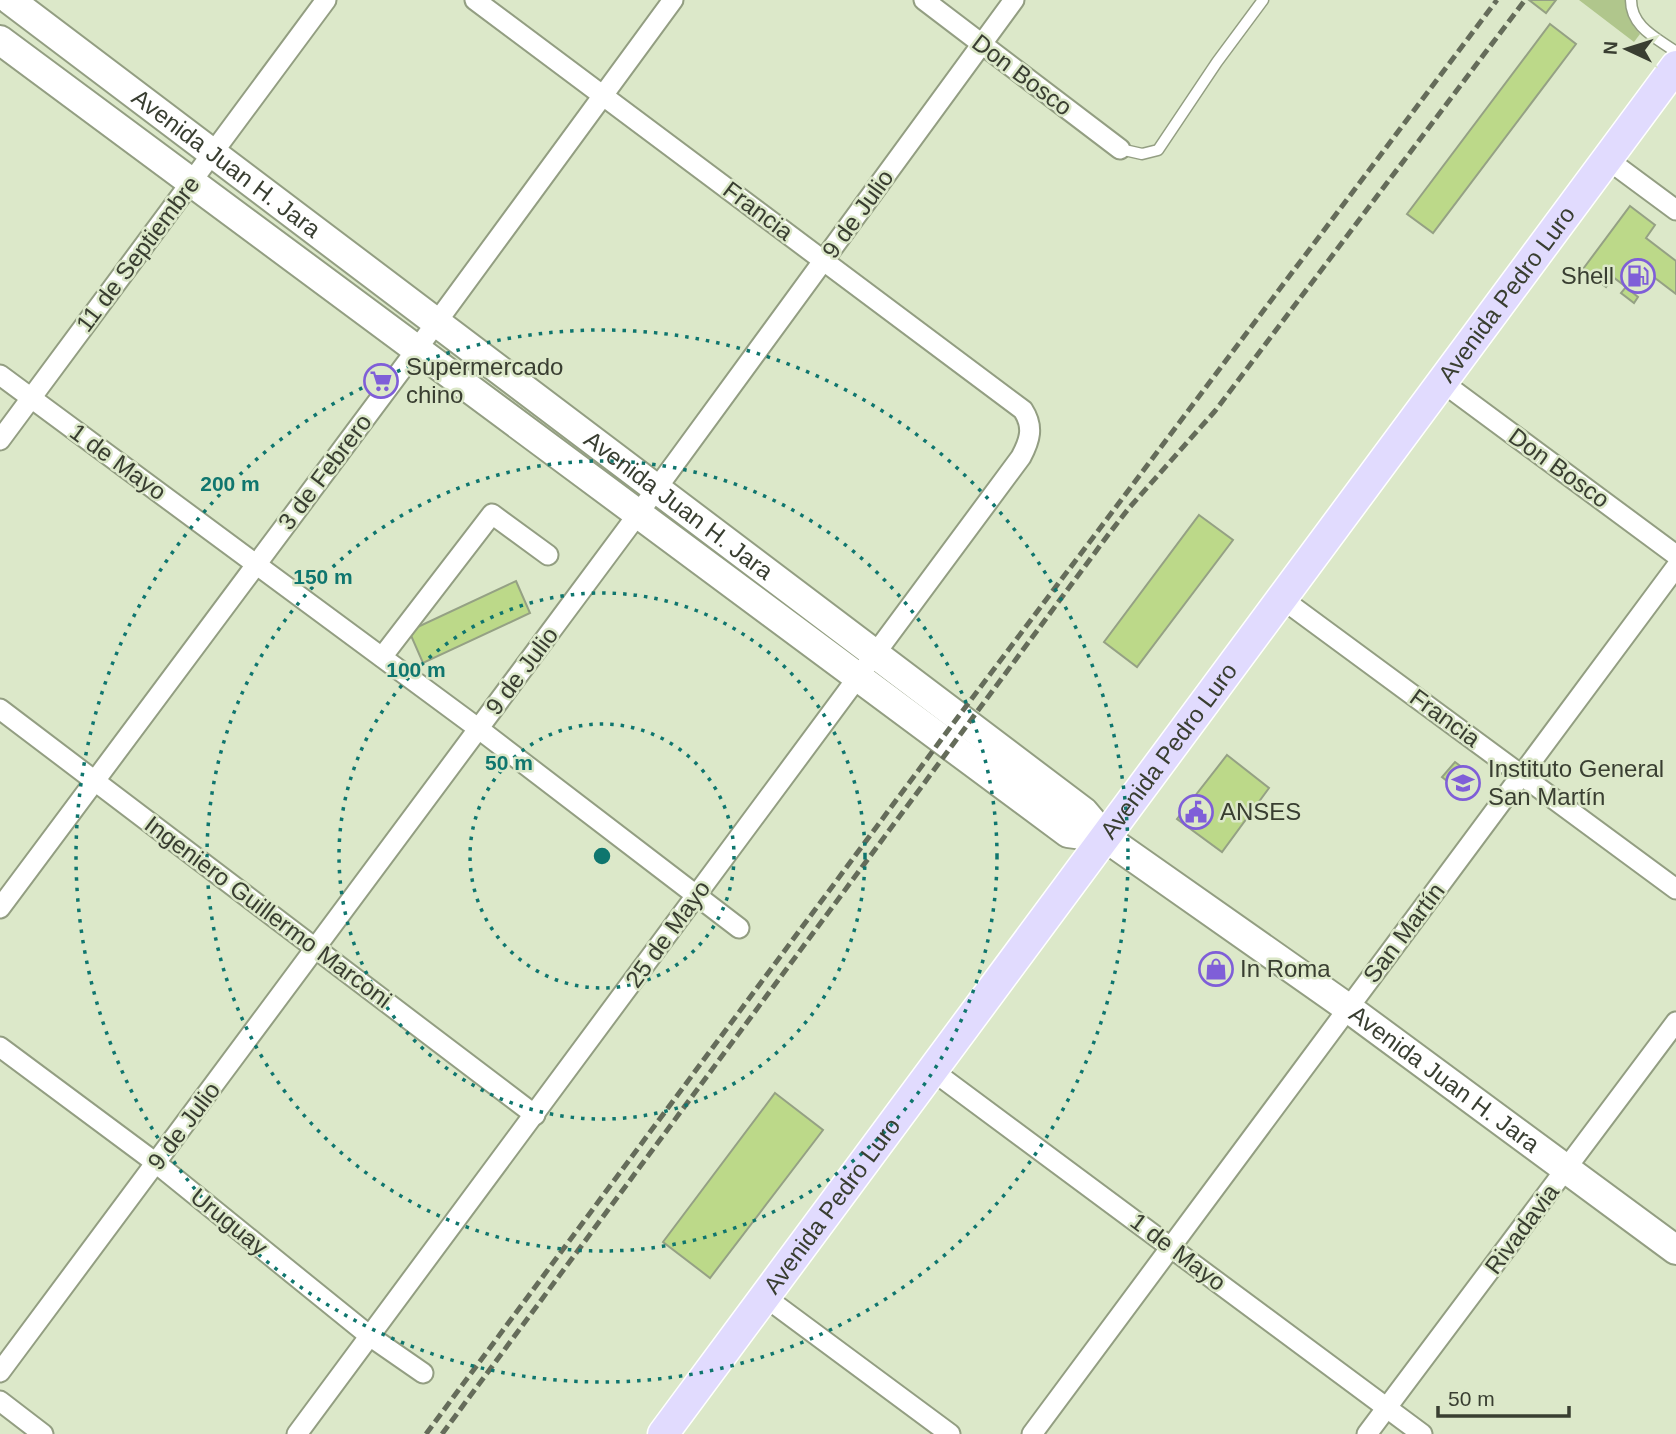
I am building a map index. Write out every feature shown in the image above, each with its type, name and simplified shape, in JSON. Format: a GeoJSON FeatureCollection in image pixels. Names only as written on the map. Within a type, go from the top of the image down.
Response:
{"type":"FeatureCollection","features":[{"type":"Feature","properties":{"kind":"main road","name":"Avenida Juan H. Jara"},"geometry":{"type":"LineString","coordinates":[[10,0],[1084,812],[1105,838],[1348,1008],[1676,1250]]}},
{"type":"Feature","properties":{"kind":"main road","name":"Avenida Juan H. Jara"},"geometry":{"type":"LineString","coordinates":[[0,40],[1068,833],[1105,838]]}},
{"type":"Feature","properties":{"kind":"main road","name":"Avenida Pedro Luro"},"geometry":{"type":"LineString","coordinates":[[663,1434],[1676,66]]}},
{"type":"Feature","properties":{"kind":"street","name":"11 de Septiembre"},"geometry":{"type":"LineString","coordinates":[[0,440],[326,0]]}},
{"type":"Feature","properties":{"kind":"street","name":"Francia"},"geometry":{"type":"LineString","coordinates":[[475,0],[1023,410],[1029,419],[1031,430]]}},
{"type":"Feature","properties":{"kind":"street","name":"3 de Febrero"},"geometry":{"type":"LineString","coordinates":[[0,908],[437,323],[673,0]]}},
{"type":"Feature","properties":{"kind":"street","name":"Don Bosco"},"geometry":{"type":"LineString","coordinates":[[924,0],[1120,149]]}},
{"type":"Feature","properties":{"kind":"street","name":"9 de Julio"},"geometry":{"type":"LineString","coordinates":[[0,1372],[657,489],[1014,0]]}},
{"type":"Feature","properties":{"kind":"street"},"geometry":{"type":"LineString","coordinates":[[1607,159],[1676,210]]}},
{"type":"Feature","properties":{"kind":"street","name":"1 de Mayo"},"geometry":{"type":"LineString","coordinates":[[0,375],[479,729],[739,928]]}},
{"type":"Feature","properties":{"kind":"street","name":"Don Bosco"},"geometry":{"type":"LineString","coordinates":[[1442,382],[1676,555]]}},
{"type":"Feature","properties":{"kind":"street","name":"25 de Mayo"},"geometry":{"type":"LineString","coordinates":[[297,1434],[1021,457],[1031,430]]}},
{"type":"Feature","properties":{"kind":"street"},"geometry":{"type":"LineString","coordinates":[[382,657],[492,514],[548,555]]}},
{"type":"Feature","properties":{"kind":"street","name":"San Martín"},"geometry":{"type":"LineString","coordinates":[[1032,1434],[1676,567]]}},
{"type":"Feature","properties":{"kind":"street","name":"Francia"},"geometry":{"type":"LineString","coordinates":[[1281,598],[1676,889]]}},
{"type":"Feature","properties":{"kind":"street","name":"Ingeniero Guillermo Marconi"},"geometry":{"type":"LineString","coordinates":[[0,709],[535,1115]]}},
{"type":"Feature","properties":{"kind":"street","name":"Rivadavia"},"geometry":{"type":"LineString","coordinates":[[1367,1434],[1676,1022]]}},
{"type":"Feature","properties":{"kind":"street","name":"Uruguay"},"geometry":{"type":"LineString","coordinates":[[0,1047],[156,1163],[371,1337],[423,1373]]}},
{"type":"Feature","properties":{"kind":"street","name":"1 de Mayo"},"geometry":{"type":"LineString","coordinates":[[933,1071],[1422,1434]]}},
{"type":"Feature","properties":{"kind":"street"},"geometry":{"type":"LineString","coordinates":[[765,1297],[950,1434]]}},
{"type":"Feature","properties":{"kind":"street"},"geometry":{"type":"LineString","coordinates":[[0,1401],[43,1434]]}},
{"type":"Feature","properties":{"kind":"lane"},"geometry":{"type":"LineString","coordinates":[[1120,149],[1142,154],[1158,150],[1262,0]]}},
{"type":"Feature","properties":{"kind":"lane"},"geometry":{"type":"LineString","coordinates":[[1631,0],[1631,9],[1637,23],[1676,52]]}},
{"type":"Feature","properties":{"kind":"green space"},"geometry":{"type":"Polygon","coordinates":[[[1579,0],[1626,0],[1629,18],[1640,34],[1634,42],[1579,0]]]}},
{"type":"Feature","properties":{"kind":"building"},"geometry":{"type":"Polygon","coordinates":[[[1529,0],[1556,0],[1546,13],[1529,0]]]}},
{"type":"Feature","properties":{"kind":"building"},"geometry":{"type":"Polygon","coordinates":[[[1550,24],[1576,44],[1433,233],[1407,214],[1550,24]]]}},
{"type":"Feature","properties":{"kind":"building"},"geometry":{"type":"Polygon","coordinates":[[[1630,206],[1655,225],[1646,238],[1676,261],[1676,294],[1647,272],[1632,292],[1638,297],[1634,303],[1621,293],[1626,287],[1613,277],[1606,287],[1583,269],[1630,206]]]}},
{"type":"Feature","properties":{"kind":"building"},"geometry":{"type":"Polygon","coordinates":[[[1199,515],[1233,540],[1137,667],[1104,642],[1199,515]]]}},
{"type":"Feature","properties":{"kind":"building"},"geometry":{"type":"Polygon","coordinates":[[[516,581],[530,613],[423,663],[409,631],[516,581]]]}},
{"type":"Feature","properties":{"kind":"building","name":"ANSES"},"geometry":{"type":"Polygon","coordinates":[[[1227,755],[1269,788],[1222,852],[1177,819],[1227,755]]]}},
{"type":"Feature","properties":{"kind":"building","name":"Instituto General San Martín"},"geometry":{"type":"Polygon","coordinates":[[[1455,762],[1476,778],[1465,795],[1442,777],[1455,762]]]}},
{"type":"Feature","properties":{"kind":"building"},"geometry":{"type":"Polygon","coordinates":[[[775,1093],[823,1130],[710,1278],[663,1242],[775,1093]]]}},
{"type":"Feature","properties":{"kind":"railway"},"geometry":{"type":"LineString","coordinates":[[426,1434],[958,717],[1497,0]]}},
{"type":"Feature","properties":{"kind":"railway"},"geometry":{"type":"LineString","coordinates":[[442,1434],[1108,535],[1215,411],[1525,0]]}},
{"type":"Feature","properties":{"kind":"place","name":"Shell"},"geometry":{"type":"Point","coordinates":[1638,276]}},
{"type":"Feature","properties":{"kind":"place","name":"Supermercado chino"},"geometry":{"type":"Point","coordinates":[381,381]}},
{"type":"Feature","properties":{"kind":"place","name":"Instituto General San Martín"},"geometry":{"type":"Point","coordinates":[1463,783]}},
{"type":"Feature","properties":{"kind":"place","name":"ANSES"},"geometry":{"type":"Point","coordinates":[1196,812]}},
{"type":"Feature","properties":{"kind":"place","name":"In Roma"},"geometry":{"type":"Point","coordinates":[1216,969]}}]}
